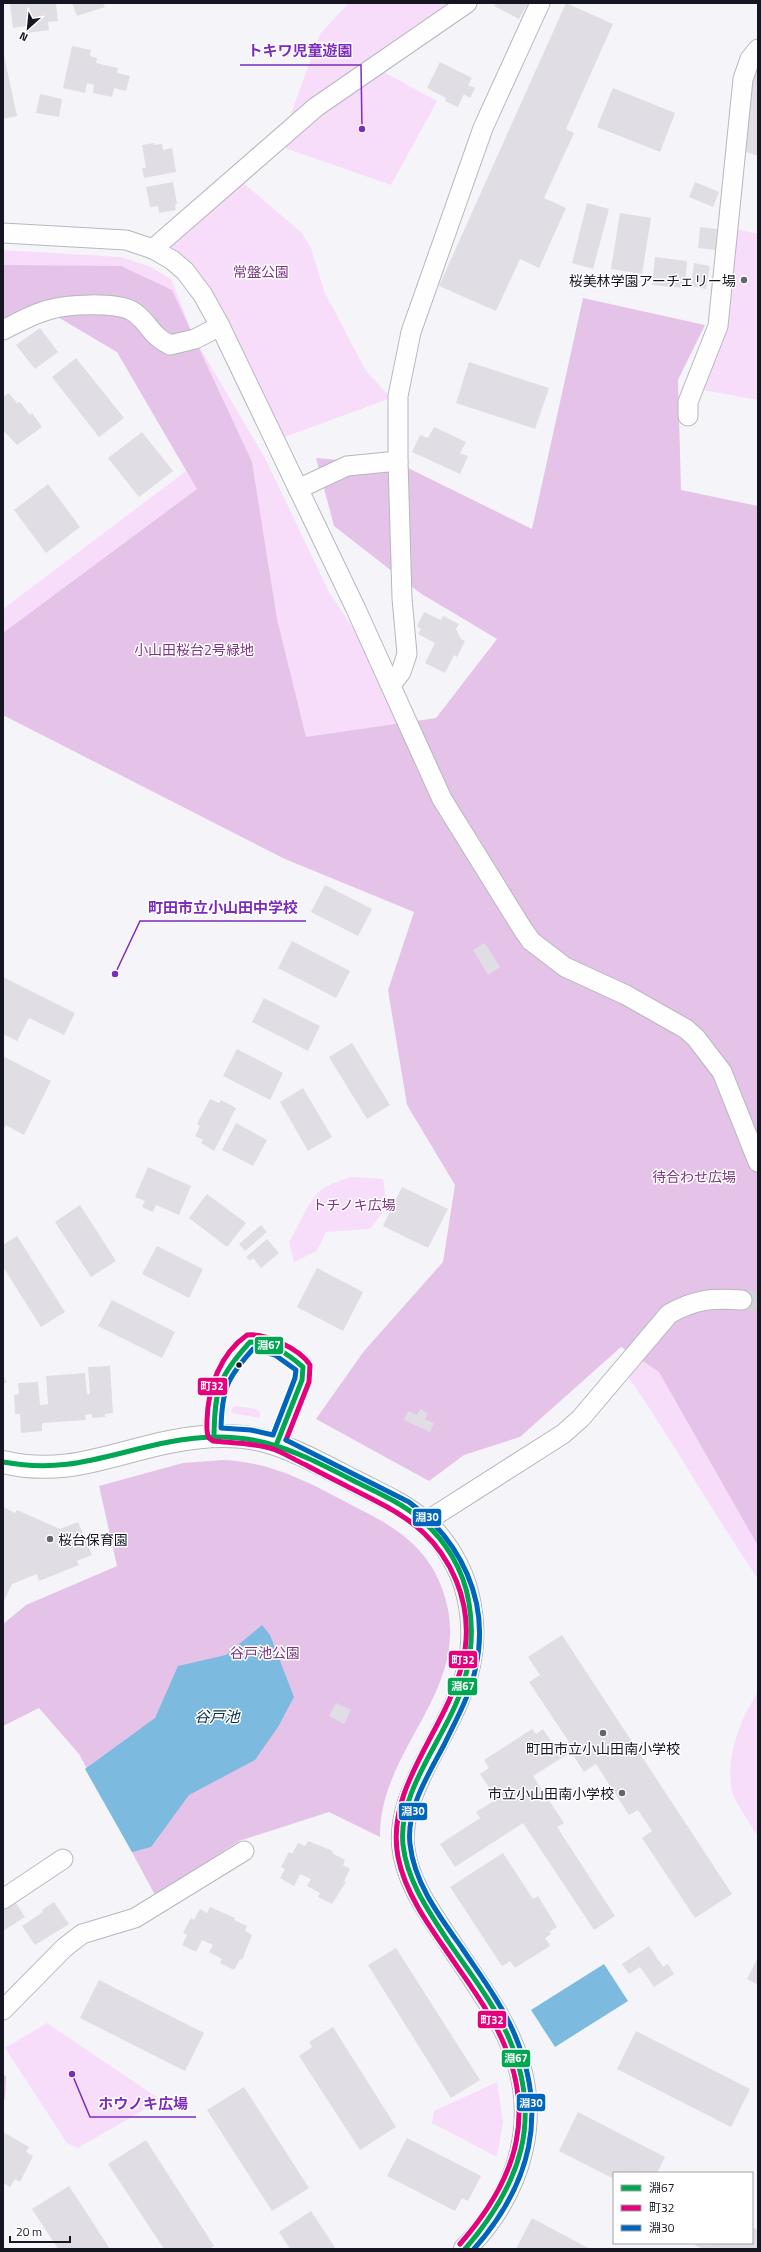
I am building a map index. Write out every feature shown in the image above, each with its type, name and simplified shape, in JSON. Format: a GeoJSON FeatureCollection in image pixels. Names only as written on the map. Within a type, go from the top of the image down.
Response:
{"type":"FeatureCollection","features":[{"type":"Feature","properties":{"kind":"street"},"geometry":{"type":"LineString","coordinates":[[153,249],[316,107],[467,3]]}},
{"type":"Feature","properties":{"kind":"street"},"geometry":{"type":"LineString","coordinates":[[391,685],[400,672],[407,654],[402,598],[398,461],[398,396],[411,332],[483,128],[540,3]]}},
{"type":"Feature","properties":{"kind":"street"},"geometry":{"type":"LineString","coordinates":[[688,416],[688,402],[718,326],[743,79],[750,60],[758,50]]}},
{"type":"Feature","properties":{"kind":"street"},"geometry":{"type":"LineString","coordinates":[[3,233],[126,240],[153,249],[172,260],[185,271],[203,295],[220,326],[391,685],[442,799],[531,941],[565,966],[626,994],[686,1028],[696,1038],[722,1072],[758,1162]]}},
{"type":"Feature","properties":{"kind":"street"},"geometry":{"type":"LineString","coordinates":[[3,330],[46,310],[110,305],[132,311],[142,318],[153,334],[170,345],[195,339],[220,326]]}},
{"type":"Feature","properties":{"kind":"street"},"geometry":{"type":"LineString","coordinates":[[298,489],[347,466],[398,461]]}},
{"type":"Feature","properties":{"kind":"street"},"geometry":{"type":"LineString","coordinates":[[425,1522],[563,1434],[581,1418],[669,1314],[686,1304],[713,1298],[742,1300]]}},
{"type":"Feature","properties":{"kind":"street"},"geometry":{"type":"LineString","coordinates":[[3,1462],[32,1467],[53,1468],[90,1462],[165,1442],[214,1434],[264,1439],[298,1453],[406,1508],[425,1522],[442,1541],[466,1584],[472,1610],[473,1638],[471,1665],[463,1689],[413,1790],[406,1811],[403,1843],[413,1884],[425,1906],[483,1992],[508,2035],[517,2059],[522,2079],[526,2121],[522,2155],[514,2180],[503,2202],[488,2224],[465,2249]]}},
{"type":"Feature","properties":{"kind":"street"},"geometry":{"type":"LineString","coordinates":[[3,2010],[64,1948],[82,1934],[135,1918],[244,1851]]}},
{"type":"Feature","properties":{"kind":"street"},"geometry":{"type":"LineString","coordinates":[[3,1899],[63,1859]]}},
{"type":"Feature","properties":{"kind":"green space"},"geometry":{"type":"Polygon","coordinates":[[[349,3],[448,3],[310,102],[288,122],[320,34],[349,3]]]}},
{"type":"Feature","properties":{"kind":"green space"},"geometry":{"type":"Polygon","coordinates":[[[382,71],[437,101],[391,185],[282,147],[323,111],[382,71]]]}},
{"type":"Feature","properties":{"kind":"green space","name":"常盤公園"},"geometry":{"type":"Polygon","coordinates":[[[240,180],[302,233],[311,248],[324,291],[366,371],[391,398],[282,438],[191,264],[171,246],[174,236],[240,180]]]}},
{"type":"Feature","properties":{"kind":"green space","name":"桜美林学園アーチェリー場"},"geometry":{"type":"Polygon","coordinates":[[[736,229],[758,234],[758,400],[702,390],[736,229]]]}},
{"type":"Feature","properties":{"kind":"green space","name":"小山田桜台2号緑地"},"geometry":{"type":"Polygon","coordinates":[[[3,250],[121,257],[149,266],[171,279],[195,339],[265,458],[329,592],[391,685],[442,799],[285,859],[3,715],[3,609],[186,471],[117,352],[46,310],[3,330],[3,250]]]}},
{"type":"Feature","properties":{"kind":"green space","name":"待合わせ広場"},"geometry":{"type":"Polygon","coordinates":[[[3,265],[121,266],[172,290],[252,462],[277,619],[306,737],[436,718],[497,639],[420,593],[334,526],[316,458],[404,466],[532,529],[583,298],[705,325],[678,380],[681,490],[758,506],[758,1546],[659,1372],[621,1347],[520,1437],[464,1455],[429,1481],[316,1419],[364,1351],[443,1262],[455,1185],[407,1105],[388,990],[414,912],[285,859],[3,715],[3,633],[197,489],[117,352],[46,310],[3,330],[3,265]]]}},
{"type":"Feature","properties":{"kind":"green space","name":"トチノキ広場"},"geometry":{"type":"Polygon","coordinates":[[[350,1177],[383,1179],[387,1207],[370,1229],[326,1232],[317,1251],[294,1262],[289,1242],[310,1203],[321,1190],[327,1186],[350,1177]]]}},
{"type":"Feature","properties":{"kind":"green space"},"geometry":{"type":"Polygon","coordinates":[[[758,1302],[758,1579],[629,1378],[658,1325],[758,1302]]]}},
{"type":"Feature","properties":{"kind":"green space"},"geometry":{"type":"Polygon","coordinates":[[[236,1406],[256,1409],[260,1412],[260,1418],[231,1413],[232,1408],[236,1406]]]}},
{"type":"Feature","properties":{"kind":"green space","name":"谷戸池公園"},"geometry":{"type":"Polygon","coordinates":[[[223,1460],[261,1466],[297,1478],[331,1494],[391,1526],[413,1544],[430,1565],[443,1591],[450,1626],[447,1658],[438,1688],[394,1774],[384,1804],[380,1837],[329,1812],[239,1841],[155,1895],[79,1754],[39,1708],[3,1726],[3,1624],[26,1605],[117,1566],[99,1486],[183,1463],[223,1460]]]}},
{"type":"Feature","properties":{"kind":"green space"},"geometry":{"type":"Polygon","coordinates":[[[758,1692],[758,1837],[734,1796],[730,1778],[732,1752],[736,1739],[745,1714],[758,1692]]]}},
{"type":"Feature","properties":{"kind":"green space"},"geometry":{"type":"Polygon","coordinates":[[[47,2023],[161,2100],[78,2148],[67,2143],[5,2048],[47,2023]]]}},
{"type":"Feature","properties":{"kind":"green space"},"geometry":{"type":"Polygon","coordinates":[[[3,2075],[6,2076],[5,2099],[3,2101],[3,2075]]]}},
{"type":"Feature","properties":{"kind":"green space"},"geometry":{"type":"Polygon","coordinates":[[[497,2082],[503,2122],[497,2157],[432,2123],[434,2111],[497,2082]]]}},
{"type":"Feature","properties":{"kind":"water","name":"谷戸池"},"geometry":{"type":"Polygon","coordinates":[[[262,1625],[270,1635],[294,1697],[278,1727],[255,1760],[189,1795],[151,1847],[132,1852],[85,1769],[155,1718],[178,1666],[226,1655],[262,1625]]]}},
{"type":"Feature","properties":{"kind":"water"},"geometry":{"type":"Polygon","coordinates":[[[604,1964],[628,2001],[555,2047],[531,2010],[604,1964]]]}},
{"type":"Feature","properties":{"kind":"building"},"geometry":{"type":"Polygon","coordinates":[[[10,3],[56,3],[58,21],[48,22],[49,30],[27,33],[26,26],[13,28],[10,3]]]}},
{"type":"Feature","properties":{"kind":"building"},"geometry":{"type":"Polygon","coordinates":[[[72,3],[103,3],[105,7],[77,16],[72,3]]]}},
{"type":"Feature","properties":{"kind":"building"},"geometry":{"type":"Polygon","coordinates":[[[496,3],[528,3],[519,19],[494,6],[496,3]]]}},
{"type":"Feature","properties":{"kind":"building"},"geometry":{"type":"Polygon","coordinates":[[[566,3],[613,24],[566,129],[574,133],[544,198],[566,208],[539,268],[520,259],[496,311],[439,286],[566,3]]]}},
{"type":"Feature","properties":{"kind":"building"},"geometry":{"type":"Polygon","coordinates":[[[72,46],[91,50],[90,56],[97,58],[96,63],[118,68],[117,73],[130,76],[126,91],[114,88],[112,97],[93,93],[94,85],[87,83],[85,93],[63,88],[72,46]]]}},
{"type":"Feature","properties":{"kind":"building"},"geometry":{"type":"Polygon","coordinates":[[[3,51],[17,116],[3,119],[3,51]]]}},
{"type":"Feature","properties":{"kind":"building"},"geometry":{"type":"Polygon","coordinates":[[[440,62],[472,78],[468,85],[475,88],[470,98],[464,94],[458,107],[445,101],[446,98],[427,88],[440,62]]]}},
{"type":"Feature","properties":{"kind":"building"},"geometry":{"type":"Polygon","coordinates":[[[758,68],[758,156],[746,152],[752,79],[758,68]]]}},
{"type":"Feature","properties":{"kind":"building"},"geometry":{"type":"Polygon","coordinates":[[[613,88],[675,113],[660,152],[597,127],[613,88]]]}},
{"type":"Feature","properties":{"kind":"building"},"geometry":{"type":"Polygon","coordinates":[[[40,94],[62,99],[59,117],[36,113],[40,94]]]}},
{"type":"Feature","properties":{"kind":"building"},"geometry":{"type":"Polygon","coordinates":[[[154,143],[154,145],[162,144],[163,150],[172,148],[176,172],[144,178],[142,168],[146,168],[142,145],[154,143]]]}},
{"type":"Feature","properties":{"kind":"building"},"geometry":{"type":"Polygon","coordinates":[[[173,182],[177,204],[175,205],[176,210],[159,213],[158,206],[150,207],[146,187],[173,182]]]}},
{"type":"Feature","properties":{"kind":"building"},"geometry":{"type":"Polygon","coordinates":[[[695,182],[719,192],[713,207],[689,197],[695,182]]]}},
{"type":"Feature","properties":{"kind":"building"},"geometry":{"type":"Polygon","coordinates":[[[587,203],[609,209],[593,269],[572,263],[587,203]]]}},
{"type":"Feature","properties":{"kind":"building"},"geometry":{"type":"Polygon","coordinates":[[[620,213],[651,218],[642,274],[611,269],[620,213]]]}},
{"type":"Feature","properties":{"kind":"building"},"geometry":{"type":"Polygon","coordinates":[[[700,227],[717,229],[715,250],[698,248],[700,227]]]}},
{"type":"Feature","properties":{"kind":"building"},"geometry":{"type":"Polygon","coordinates":[[[655,257],[687,261],[685,288],[652,285],[655,257]]]}},
{"type":"Feature","properties":{"kind":"building"},"geometry":{"type":"Polygon","coordinates":[[[694,263],[710,266],[706,289],[691,286],[694,263]]]}},
{"type":"Feature","properties":{"kind":"building"},"geometry":{"type":"Polygon","coordinates":[[[40,328],[58,352],[35,369],[16,345],[40,328]]]}},
{"type":"Feature","properties":{"kind":"building"},"geometry":{"type":"Polygon","coordinates":[[[76,358],[124,418],[99,437],[52,377],[76,358]]]}},
{"type":"Feature","properties":{"kind":"building"},"geometry":{"type":"Polygon","coordinates":[[[469,362],[549,388],[535,429],[456,403],[469,362]]]}},
{"type":"Feature","properties":{"kind":"building"},"geometry":{"type":"Polygon","coordinates":[[[9,393],[17,403],[20,402],[30,415],[32,413],[42,427],[17,445],[3,430],[3,397],[9,393]]]}},
{"type":"Feature","properties":{"kind":"building"},"geometry":{"type":"Polygon","coordinates":[[[434,427],[466,442],[460,453],[468,456],[460,474],[412,452],[420,435],[428,438],[434,427]]]}},
{"type":"Feature","properties":{"kind":"building"},"geometry":{"type":"Polygon","coordinates":[[[142,432],[173,471],[139,497],[108,458],[142,432]]]}},
{"type":"Feature","properties":{"kind":"building"},"geometry":{"type":"Polygon","coordinates":[[[48,484],[80,527],[46,553],[14,510],[48,484]]]}},
{"type":"Feature","properties":{"kind":"building"},"geometry":{"type":"Polygon","coordinates":[[[424,612],[441,620],[443,616],[459,624],[456,629],[461,639],[465,641],[457,657],[454,655],[445,673],[425,663],[435,643],[418,634],[421,629],[417,626],[424,612]]]}},
{"type":"Feature","properties":{"kind":"building"},"geometry":{"type":"Polygon","coordinates":[[[325,885],[372,909],[358,936],[311,912],[325,885]]]}},
{"type":"Feature","properties":{"kind":"building"},"geometry":{"type":"Polygon","coordinates":[[[292,941],[350,971],[336,998],[278,968],[292,941]]]}},
{"type":"Feature","properties":{"kind":"building"},"geometry":{"type":"Polygon","coordinates":[[[485,943],[500,967],[488,975],[473,950],[485,943]]]}},
{"type":"Feature","properties":{"kind":"building"},"geometry":{"type":"Polygon","coordinates":[[[3,977],[75,1013],[64,1035],[29,1018],[17,1041],[3,1034],[3,977]]]}},
{"type":"Feature","properties":{"kind":"building"},"geometry":{"type":"Polygon","coordinates":[[[264,998],[320,1026],[308,1051],[252,1022],[264,998]]]}},
{"type":"Feature","properties":{"kind":"building"},"geometry":{"type":"Polygon","coordinates":[[[352,1043],[390,1105],[367,1119],[329,1057],[352,1043]]]}},
{"type":"Feature","properties":{"kind":"building"},"geometry":{"type":"Polygon","coordinates":[[[237,1049],[283,1073],[270,1100],[223,1076],[237,1049]]]}},
{"type":"Feature","properties":{"kind":"building"},"geometry":{"type":"Polygon","coordinates":[[[3,1056],[51,1081],[24,1135],[6,1125],[3,1131],[3,1056]]]}},
{"type":"Feature","properties":{"kind":"building"},"geometry":{"type":"Polygon","coordinates":[[[303,1088],[332,1137],[308,1151],[280,1102],[303,1088]]]}},
{"type":"Feature","properties":{"kind":"building"},"geometry":{"type":"Polygon","coordinates":[[[210,1099],[219,1103],[221,1100],[236,1108],[214,1151],[201,1143],[203,1140],[195,1136],[200,1126],[197,1124],[210,1099]]]}},
{"type":"Feature","properties":{"kind":"building"},"geometry":{"type":"Polygon","coordinates":[[[236,1123],[267,1140],[253,1166],[222,1150],[236,1123]]]}},
{"type":"Feature","properties":{"kind":"building"},"geometry":{"type":"Polygon","coordinates":[[[148,1167],[191,1186],[179,1215],[156,1205],[153,1212],[142,1207],[145,1201],[135,1197],[148,1167]]]}},
{"type":"Feature","properties":{"kind":"building"},"geometry":{"type":"Polygon","coordinates":[[[402,1187],[448,1209],[428,1248],[383,1226],[402,1187]]]}},
{"type":"Feature","properties":{"kind":"building"},"geometry":{"type":"Polygon","coordinates":[[[207,1194],[246,1223],[227,1247],[189,1218],[207,1194]]]}},
{"type":"Feature","properties":{"kind":"building"},"geometry":{"type":"Polygon","coordinates":[[[80,1205],[116,1261],[91,1277],[55,1222],[80,1205]]]}},
{"type":"Feature","properties":{"kind":"building"},"geometry":{"type":"Polygon","coordinates":[[[261,1225],[267,1232],[245,1251],[239,1244],[261,1225]]]}},
{"type":"Feature","properties":{"kind":"building"},"geometry":{"type":"Polygon","coordinates":[[[17,1236],[65,1312],[41,1327],[3,1267],[3,1245],[17,1236]]]}},
{"type":"Feature","properties":{"kind":"building"},"geometry":{"type":"Polygon","coordinates":[[[267,1239],[279,1253],[261,1268],[253,1258],[250,1261],[246,1257],[267,1239]]]}},
{"type":"Feature","properties":{"kind":"building"},"geometry":{"type":"Polygon","coordinates":[[[157,1246],[203,1269],[189,1298],[142,1274],[157,1246]]]}},
{"type":"Feature","properties":{"kind":"building"},"geometry":{"type":"Polygon","coordinates":[[[317,1268],[363,1292],[343,1331],[297,1307],[317,1268]]]}},
{"type":"Feature","properties":{"kind":"building"},"geometry":{"type":"Polygon","coordinates":[[[112,1300],[175,1332],[162,1358],[98,1326],[112,1300]]]}},
{"type":"Feature","properties":{"kind":"building"},"geometry":{"type":"Polygon","coordinates":[[[110,1366],[113,1413],[105,1414],[105,1417],[92,1418],[92,1414],[85,1415],[86,1420],[42,1423],[42,1431],[21,1433],[20,1414],[15,1414],[14,1395],[19,1394],[18,1383],[38,1382],[40,1405],[48,1404],[46,1376],[85,1373],[87,1394],[90,1394],[88,1367],[110,1366]]]}},
{"type":"Feature","properties":{"kind":"building"},"geometry":{"type":"Polygon","coordinates":[[[3,1376],[7,1382],[3,1384],[3,1376]]]}},
{"type":"Feature","properties":{"kind":"building"},"geometry":{"type":"Polygon","coordinates":[[[420,1409],[428,1413],[425,1419],[434,1423],[430,1432],[404,1420],[408,1411],[417,1415],[420,1409]]]}},
{"type":"Feature","properties":{"kind":"building"},"geometry":{"type":"Polygon","coordinates":[[[3,1507],[15,1513],[17,1510],[60,1529],[78,1522],[92,1555],[77,1561],[79,1565],[39,1581],[37,1574],[12,1584],[3,1603],[3,1507]]]}},
{"type":"Feature","properties":{"kind":"building"},"geometry":{"type":"Polygon","coordinates":[[[562,1635],[732,1894],[695,1918],[642,1838],[652,1831],[638,1810],[629,1815],[596,1764],[584,1772],[571,1752],[533,1776],[564,1823],[557,1827],[615,1916],[594,1930],[523,1823],[455,1867],[440,1844],[480,1818],[476,1812],[497,1799],[480,1774],[489,1768],[484,1760],[532,1729],[536,1734],[543,1729],[557,1750],[569,1742],[529,1682],[540,1675],[528,1657],[562,1635]]]}},
{"type":"Feature","properties":{"kind":"building"},"geometry":{"type":"Polygon","coordinates":[[[336,1703],[351,1710],[344,1724],[329,1716],[336,1703]]]}},
{"type":"Feature","properties":{"kind":"building"},"geometry":{"type":"Polygon","coordinates":[[[308,1841],[333,1851],[332,1853],[345,1860],[343,1865],[350,1869],[344,1881],[346,1882],[332,1904],[318,1897],[320,1893],[307,1886],[311,1879],[300,1874],[294,1886],[280,1878],[285,1869],[281,1867],[289,1852],[292,1854],[298,1843],[305,1846],[308,1841]]]}},
{"type":"Feature","properties":{"kind":"building"},"geometry":{"type":"Polygon","coordinates":[[[503,1853],[533,1899],[538,1896],[557,1927],[549,1932],[551,1934],[545,1938],[550,1946],[515,1968],[510,1961],[502,1966],[450,1887],[503,1853]]]}},
{"type":"Feature","properties":{"kind":"building"},"geometry":{"type":"Polygon","coordinates":[[[3,1883],[25,1917],[3,1931],[3,1883]]]}},
{"type":"Feature","properties":{"kind":"building"},"geometry":{"type":"Polygon","coordinates":[[[54,1902],[69,1924],[35,1945],[22,1926],[43,1912],[42,1910],[54,1902]]]}},
{"type":"Feature","properties":{"kind":"building"},"geometry":{"type":"Polygon","coordinates":[[[210,1907],[235,1918],[234,1920],[247,1926],[245,1931],[252,1935],[242,1960],[240,1959],[234,1970],[220,1963],[222,1959],[209,1952],[213,1945],[202,1940],[196,1952],[182,1945],[187,1935],[183,1933],[191,1918],[194,1920],[200,1909],[207,1913],[210,1907]]]}},
{"type":"Feature","properties":{"kind":"building"},"geometry":{"type":"Polygon","coordinates":[[[649,1946],[663,1967],[668,1964],[674,1974],[654,1987],[640,1967],[629,1974],[622,1964],[649,1946]]]}},
{"type":"Feature","properties":{"kind":"building"},"geometry":{"type":"Polygon","coordinates":[[[396,1948],[480,2080],[451,2098],[368,1965],[396,1948]]]}},
{"type":"Feature","properties":{"kind":"building"},"geometry":{"type":"Polygon","coordinates":[[[758,1957],[758,1985],[747,1979],[758,1957]]]}},
{"type":"Feature","properties":{"kind":"building"},"geometry":{"type":"Polygon","coordinates":[[[99,1980],[204,2033],[185,2071],[80,2018],[99,1980]]]}},
{"type":"Feature","properties":{"kind":"building"},"geometry":{"type":"Polygon","coordinates":[[[333,2027],[396,2127],[360,2150],[299,2056],[312,2047],[309,2042],[333,2027]]]}},
{"type":"Feature","properties":{"kind":"building"},"geometry":{"type":"Polygon","coordinates":[[[636,2031],[750,2089],[731,2127],[617,2069],[636,2031]]]}},
{"type":"Feature","properties":{"kind":"building"},"geometry":{"type":"Polygon","coordinates":[[[244,2087],[309,2188],[272,2211],[207,2110],[244,2087]]]}},
{"type":"Feature","properties":{"kind":"building"},"geometry":{"type":"Polygon","coordinates":[[[578,2112],[665,2157],[658,2172],[613,2172],[613,2178],[559,2151],[578,2112]]]}},
{"type":"Feature","properties":{"kind":"building"},"geometry":{"type":"Polygon","coordinates":[[[3,2132],[29,2147],[26,2152],[33,2156],[20,2182],[15,2179],[10,2187],[3,2183],[3,2132]]]}},
{"type":"Feature","properties":{"kind":"building"},"geometry":{"type":"Polygon","coordinates":[[[407,2138],[481,2176],[468,2201],[462,2198],[455,2211],[387,2176],[407,2138]]]}},
{"type":"Feature","properties":{"kind":"building"},"geometry":{"type":"Polygon","coordinates":[[[146,2140],[214,2246],[209,2249],[164,2249],[108,2164],[146,2140]]]}},
{"type":"Feature","properties":{"kind":"building"},"geometry":{"type":"Polygon","coordinates":[[[69,2186],[110,2249],[58,2249],[32,2209],[69,2186]]]}},
{"type":"Feature","properties":{"kind":"building"},"geometry":{"type":"Polygon","coordinates":[[[311,2211],[336,2249],[290,2249],[279,2232],[311,2211]]]}},
{"type":"Feature","properties":{"kind":"building"},"geometry":{"type":"Polygon","coordinates":[[[532,2218],[590,2249],[516,2249],[532,2218]]]}},
{"type":"Feature","properties":{"kind":"building"},"geometry":{"type":"Polygon","coordinates":[[[753,2228],[758,2230],[758,2249],[703,2249],[694,2245],[753,2244],[753,2228]]]}},
{"type":"Feature","properties":{"kind":"tunnel"},"geometry":{"type":"LineString","coordinates":[[742,1300],[758,1301]]}},
{"type":"Feature","properties":{"kind":"transit line","name":"町32"},"geometry":{"type":"LineString","coordinates":[[286,1440],[309,1382],[310,1365],[299,1353],[282,1343],[273,1339],[255,1335],[247,1335],[230,1352],[217,1373],[208,1408],[207,1432],[209,1438],[213,1441],[251,1444],[273,1449],[388,1507],[412,1523],[433,1542],[449,1566],[456,1580],[466,1620],[464,1657],[453,1691],[406,1789],[397,1822],[398,1857],[406,1883],[426,1921],[492,2019],[510,2059],[517,2088],[519,2116],[516,2142],[508,2169],[496,2194],[480,2219],[460,2244]]}},
{"type":"Feature","properties":{"kind":"transit line","name":"淵67"},"geometry":{"type":"LineString","coordinates":[[214,1434],[218,1394],[225,1374],[231,1364],[250,1342],[258,1343],[272,1346],[303,1367],[302,1380],[277,1443]]}},
{"type":"Feature","properties":{"kind":"transit line","name":"淵30"},"geometry":{"type":"LineString","coordinates":[[253,1349],[275,1355],[296,1370],[295,1378],[273,1435],[251,1430],[221,1428],[223,1403],[228,1385],[237,1368],[253,1349]]}},
{"type":"Feature","properties":{"kind":"transit line","name":"淵67"},"geometry":{"type":"LineString","coordinates":[[3,1462],[48,1466],[68,1464],[107,1457],[169,1442],[197,1438],[221,1437],[265,1443],[286,1449],[307,1458],[396,1502],[412,1512],[428,1526],[445,1545],[452,1556],[463,1579],[471,1616],[471,1642],[468,1668],[455,1706],[412,1791],[406,1809],[403,1827],[403,1845],[409,1871],[426,1907],[488,1999],[508,2036],[519,2066],[524,2095],[525,2123],[521,2149],[513,2175],[500,2200],[484,2225],[465,2249]]}},
{"type":"Feature","properties":{"kind":"transit line","name":"淵30"},"geometry":{"type":"LineString","coordinates":[[286,1440],[409,1502],[443,1535],[457,1554],[467,1574],[475,1596],[479,1618],[479,1642],[474,1676],[459,1715],[426,1779],[415,1804],[410,1831],[412,1858],[422,1886],[437,1912],[490,1989],[509,2022],[525,2063],[531,2092],[532,2120],[528,2147],[521,2173],[509,2199],[494,2224],[474,2249]]}},
{"type":"Feature","properties":{"kind":"place","name":"トキワ児童遊園"},"geometry":{"type":"Point","coordinates":[362,129]}},
{"type":"Feature","properties":{"kind":"place","name":"桜美林学園アーチェリー場"},"geometry":{"type":"Point","coordinates":[744,280]}},
{"type":"Feature","properties":{"kind":"place","name":"町田市立小山田中学校"},"geometry":{"type":"Point","coordinates":[115,974]}},
{"type":"Feature","properties":{"kind":"place","name":"桜台保育園"},"geometry":{"type":"Point","coordinates":[50,1539]}},
{"type":"Feature","properties":{"kind":"place","name":"町田市立小山田南小学校"},"geometry":{"type":"Point","coordinates":[603,1733]}},
{"type":"Feature","properties":{"kind":"place","name":"市立小山田南小学校"},"geometry":{"type":"Point","coordinates":[622,1793]}},
{"type":"Feature","properties":{"kind":"place","name":"ホウノキ広場"},"geometry":{"type":"Point","coordinates":[72,2074]}}]}
